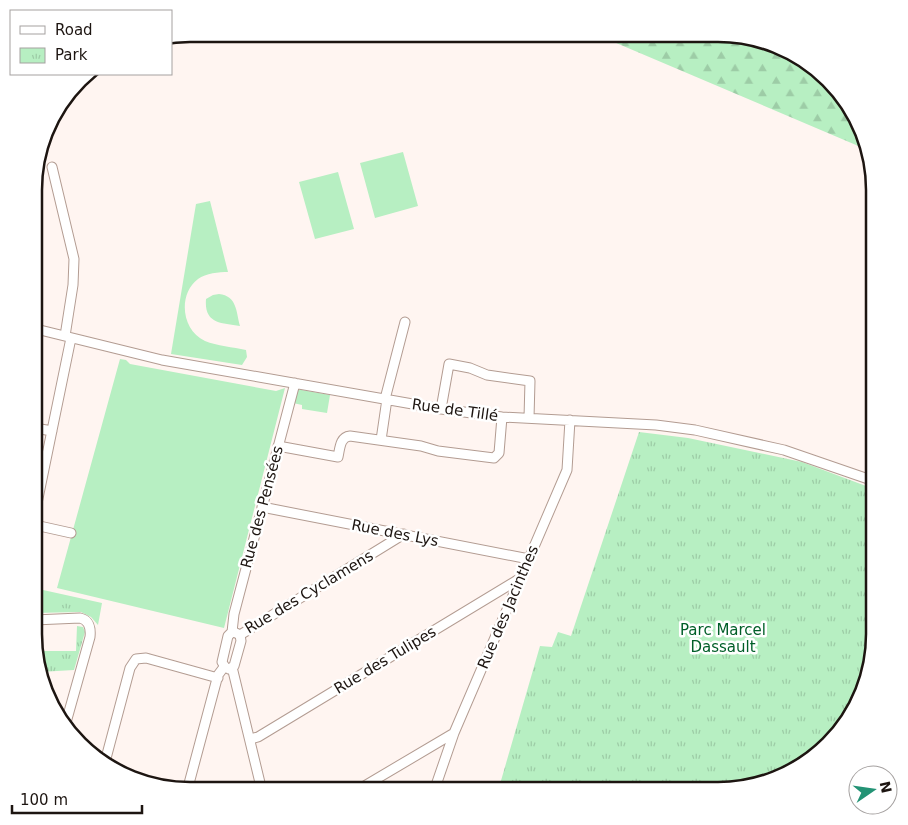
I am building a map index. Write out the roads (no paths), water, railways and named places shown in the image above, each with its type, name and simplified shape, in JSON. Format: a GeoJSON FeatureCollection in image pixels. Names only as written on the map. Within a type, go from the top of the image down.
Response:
{"type":"FeatureCollection","features":[{"type":"Feature","properties":{"kind":"street"},"geometry":{"type":"LineString","coordinates":[[43,476],[68,337],[74,259],[52,167]]}},
{"type":"Feature","properties":{"kind":"street"},"geometry":{"type":"LineString","coordinates":[[381,440],[386,399],[405,322]]}},
{"type":"Feature","properties":{"kind":"street","name":"Rue de Tillé"},"geometry":{"type":"LineString","coordinates":[[42,330],[162,360],[441,409],[502,417],[666,426],[707,432],[784,450],[866,478]]}},
{"type":"Feature","properties":{"kind":"street"},"geometry":{"type":"LineString","coordinates":[[441,409],[449,364],[470,368],[487,375],[530,381],[529,418]]}},
{"type":"Feature","properties":{"kind":"street","name":"Rue des Pensées"},"geometry":{"type":"LineString","coordinates":[[189,782],[218,678],[228,667],[223,659],[228,636],[236,634],[234,614],[295,383]]}},
{"type":"Feature","properties":{"kind":"street"},"geometry":{"type":"LineString","coordinates":[[278,446],[338,457],[342,441],[347,436],[494,458],[499,453],[502,417]]}},
{"type":"Feature","properties":{"kind":"street","name":"Rue des Jacinthes"},"geometry":{"type":"LineString","coordinates":[[437,782],[454,732],[567,470],[570,420]]}},
{"type":"Feature","properties":{"kind":"street"},"geometry":{"type":"LineString","coordinates":[[43,429],[52,431]]}},
{"type":"Feature","properties":{"kind":"street","name":"Rue des Lys"},"geometry":{"type":"LineString","coordinates":[[262,507],[528,558]]}},
{"type":"Feature","properties":{"kind":"street"},"geometry":{"type":"LineString","coordinates":[[43,527],[71,534]]}},
{"type":"Feature","properties":{"kind":"street","name":"Rue des Cyclamens"},"geometry":{"type":"LineString","coordinates":[[236,634],[404,534]]}},
{"type":"Feature","properties":{"kind":"street","name":"Rue des Tulipes"},"geometry":{"type":"LineString","coordinates":[[250,739],[258,737],[520,579]]}},
{"type":"Feature","properties":{"kind":"street"},"geometry":{"type":"LineString","coordinates":[[43,620],[80,618],[88,623],[90,636],[68,717]]}},
{"type":"Feature","properties":{"kind":"street"},"geometry":{"type":"LineString","coordinates":[[106,756],[130,668],[136,659],[146,658],[218,678]]}},
{"type":"Feature","properties":{"kind":"street"},"geometry":{"type":"LineString","coordinates":[[228,667],[250,739],[260,782]]}},
{"type":"Feature","properties":{"kind":"street"},"geometry":{"type":"LineString","coordinates":[[371,782],[454,732]]}},
{"type":"Feature","properties":{"kind":"park label","name":"Parc Marcel Dassault"},"geometry":{"type":"Point","coordinates":[723,638]}}]}
